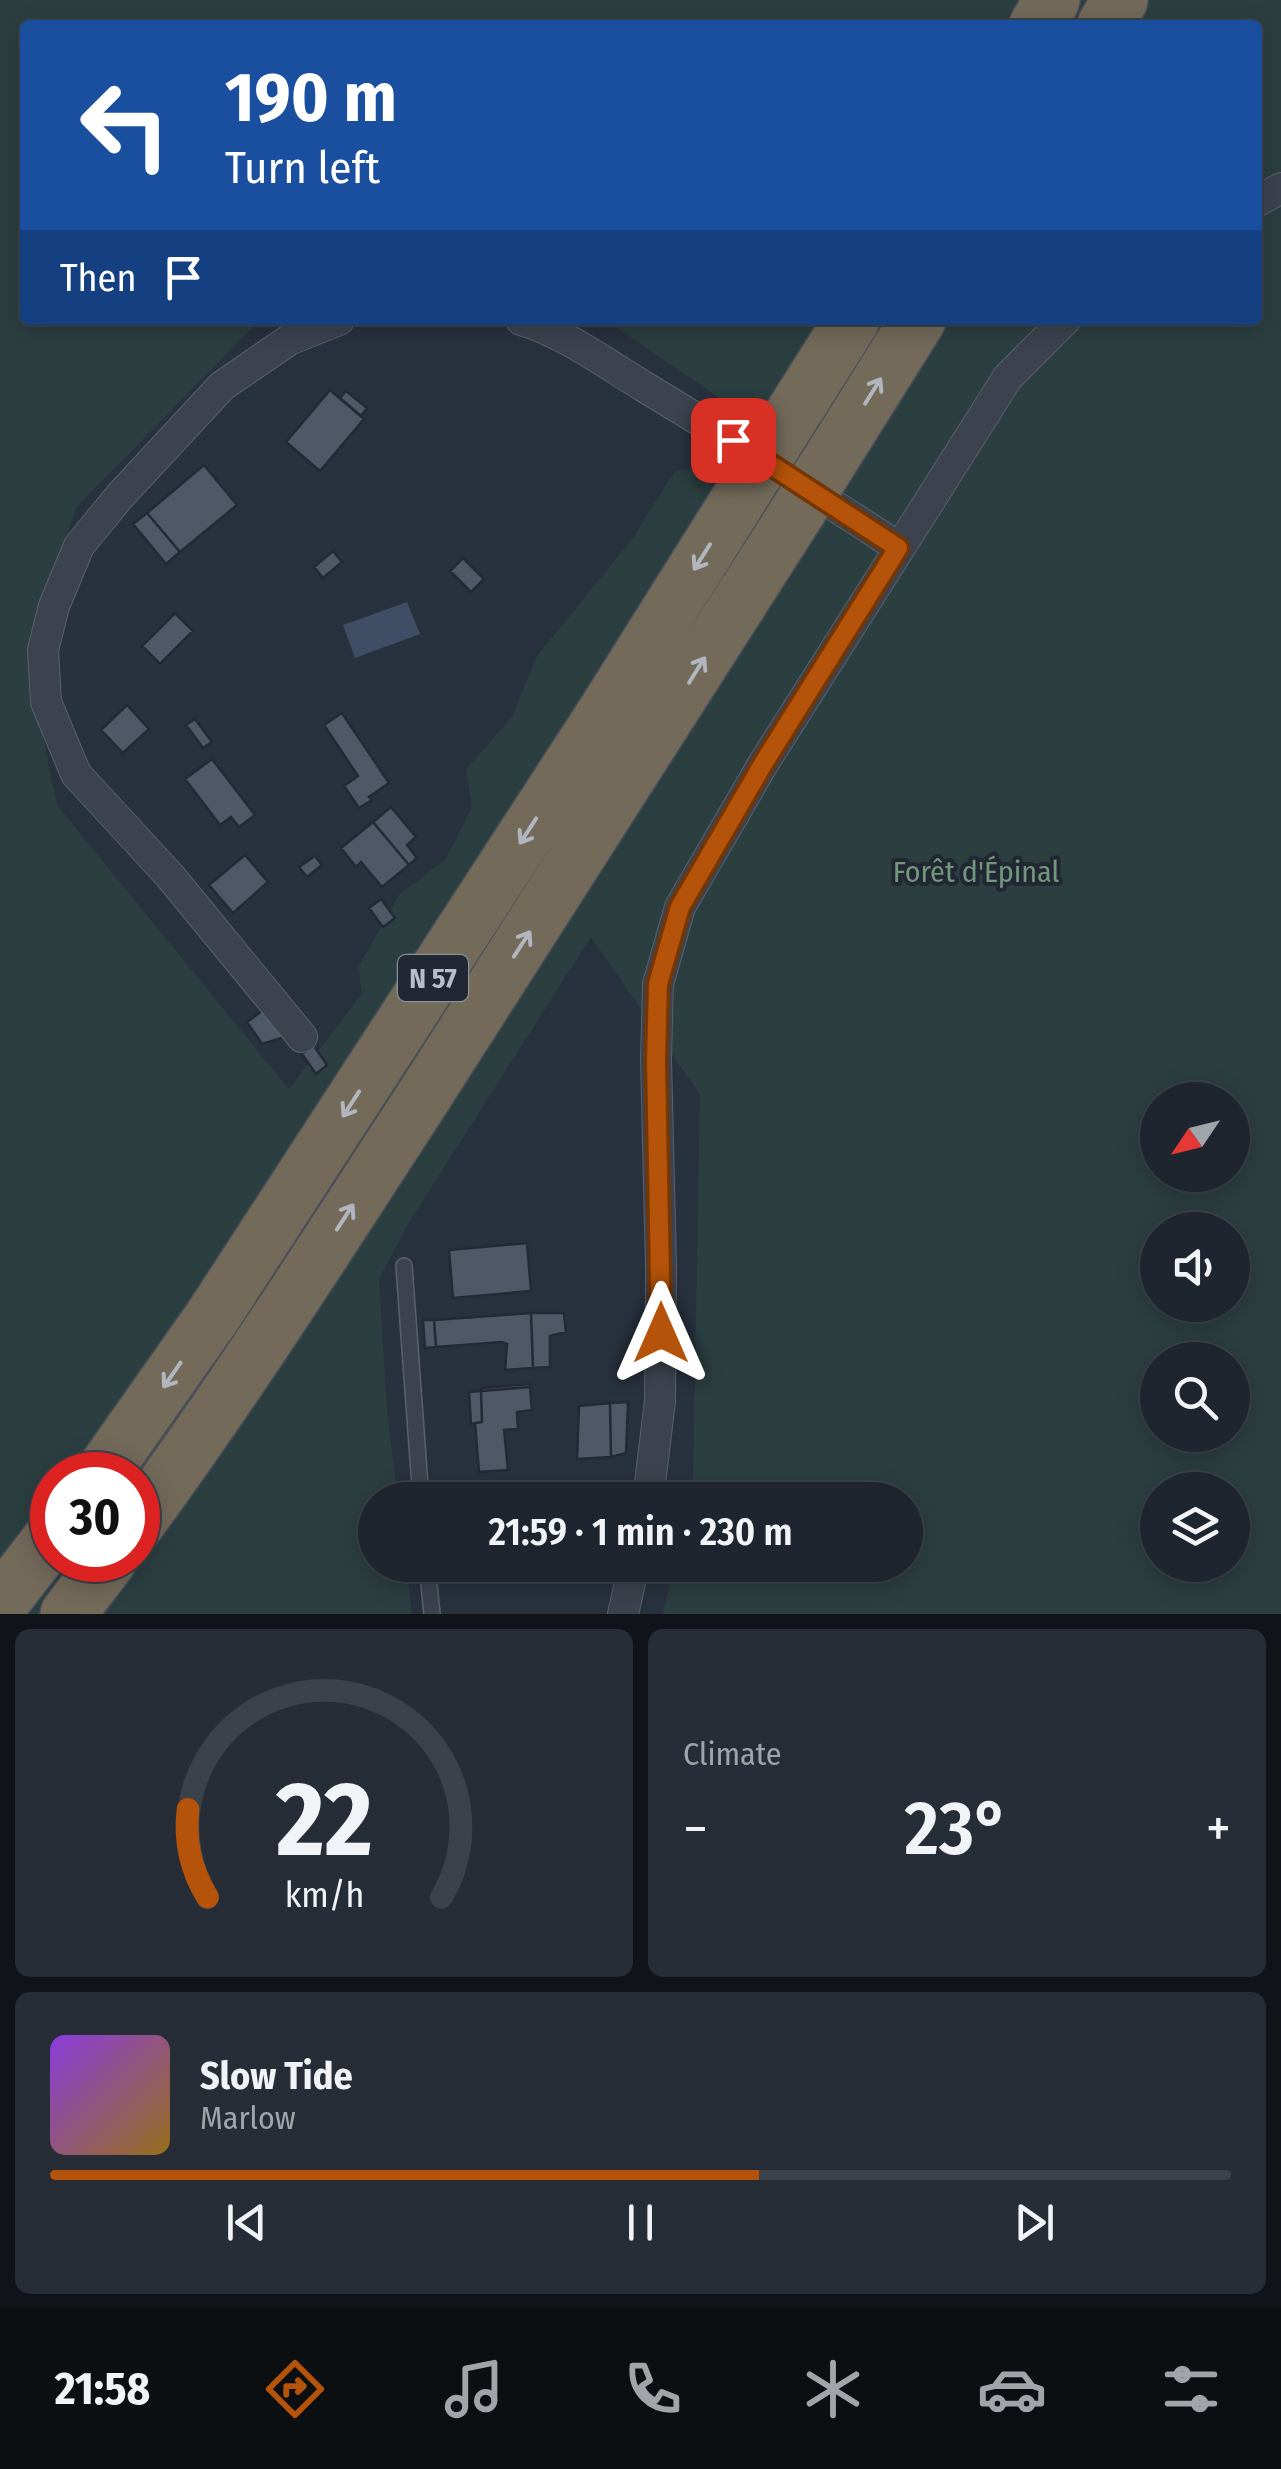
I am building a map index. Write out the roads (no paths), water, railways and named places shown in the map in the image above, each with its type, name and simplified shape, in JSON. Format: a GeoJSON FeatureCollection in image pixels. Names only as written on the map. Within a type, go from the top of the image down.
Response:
{"type":"FeatureCollection","features":[{"type":"Feature","properties":{"kind":"highway","name":"N 57"},"geometry":{"type":"LineString","coordinates":[[117,1452],[267,1234],[574,760],[849,325]]}},
{"type":"Feature","properties":{"kind":"highway","name":"N 57"},"geometry":{"type":"LineString","coordinates":[[160,1492],[292,1299],[607,812],[915,325]]}},
{"type":"Feature","properties":{"kind":"highway"},"geometry":{"type":"LineString","coordinates":[[0,1604],[30,1566]]}},
{"type":"Feature","properties":{"kind":"highway"},"geometry":{"type":"LineString","coordinates":[[68,1614],[92,1582]]}},
{"type":"Feature","properties":{"kind":"street"},"geometry":{"type":"LineString","coordinates":[[302,1037],[170,876],[76,774],[46,702],[43,650],[54,606],[79,546],[119,496],[222,386],[289,340],[326,325]]}},
{"type":"Feature","properties":{"kind":"street"},"geometry":{"type":"LineString","coordinates":[[537,325],[718,431],[898,548]]}},
{"type":"Feature","properties":{"kind":"street"},"geometry":{"type":"LineString","coordinates":[[650,1482],[660,1401],[658,984],[680,907],[763,764],[1008,377],[1060,325]]}},
{"type":"Feature","properties":{"kind":"street"},"geometry":{"type":"LineString","coordinates":[[623,1614],[630,1582]]}},
{"type":"Feature","properties":{"kind":"lane"},"geometry":{"type":"LineString","coordinates":[[404,1266],[419,1482]]}},
{"type":"Feature","properties":{"kind":"lane"},"geometry":{"type":"LineString","coordinates":[[429,1582],[432,1614]]}},
{"type":"Feature","properties":{"kind":"water"},"geometry":{"type":"Polygon","coordinates":[[[407,602],[420,634],[355,658],[343,625],[407,602]]]}},
{"type":"Feature","properties":{"kind":"park label","name":"Forêt d'Épinal"},"geometry":{"type":"Point","coordinates":[976,872]}}]}
